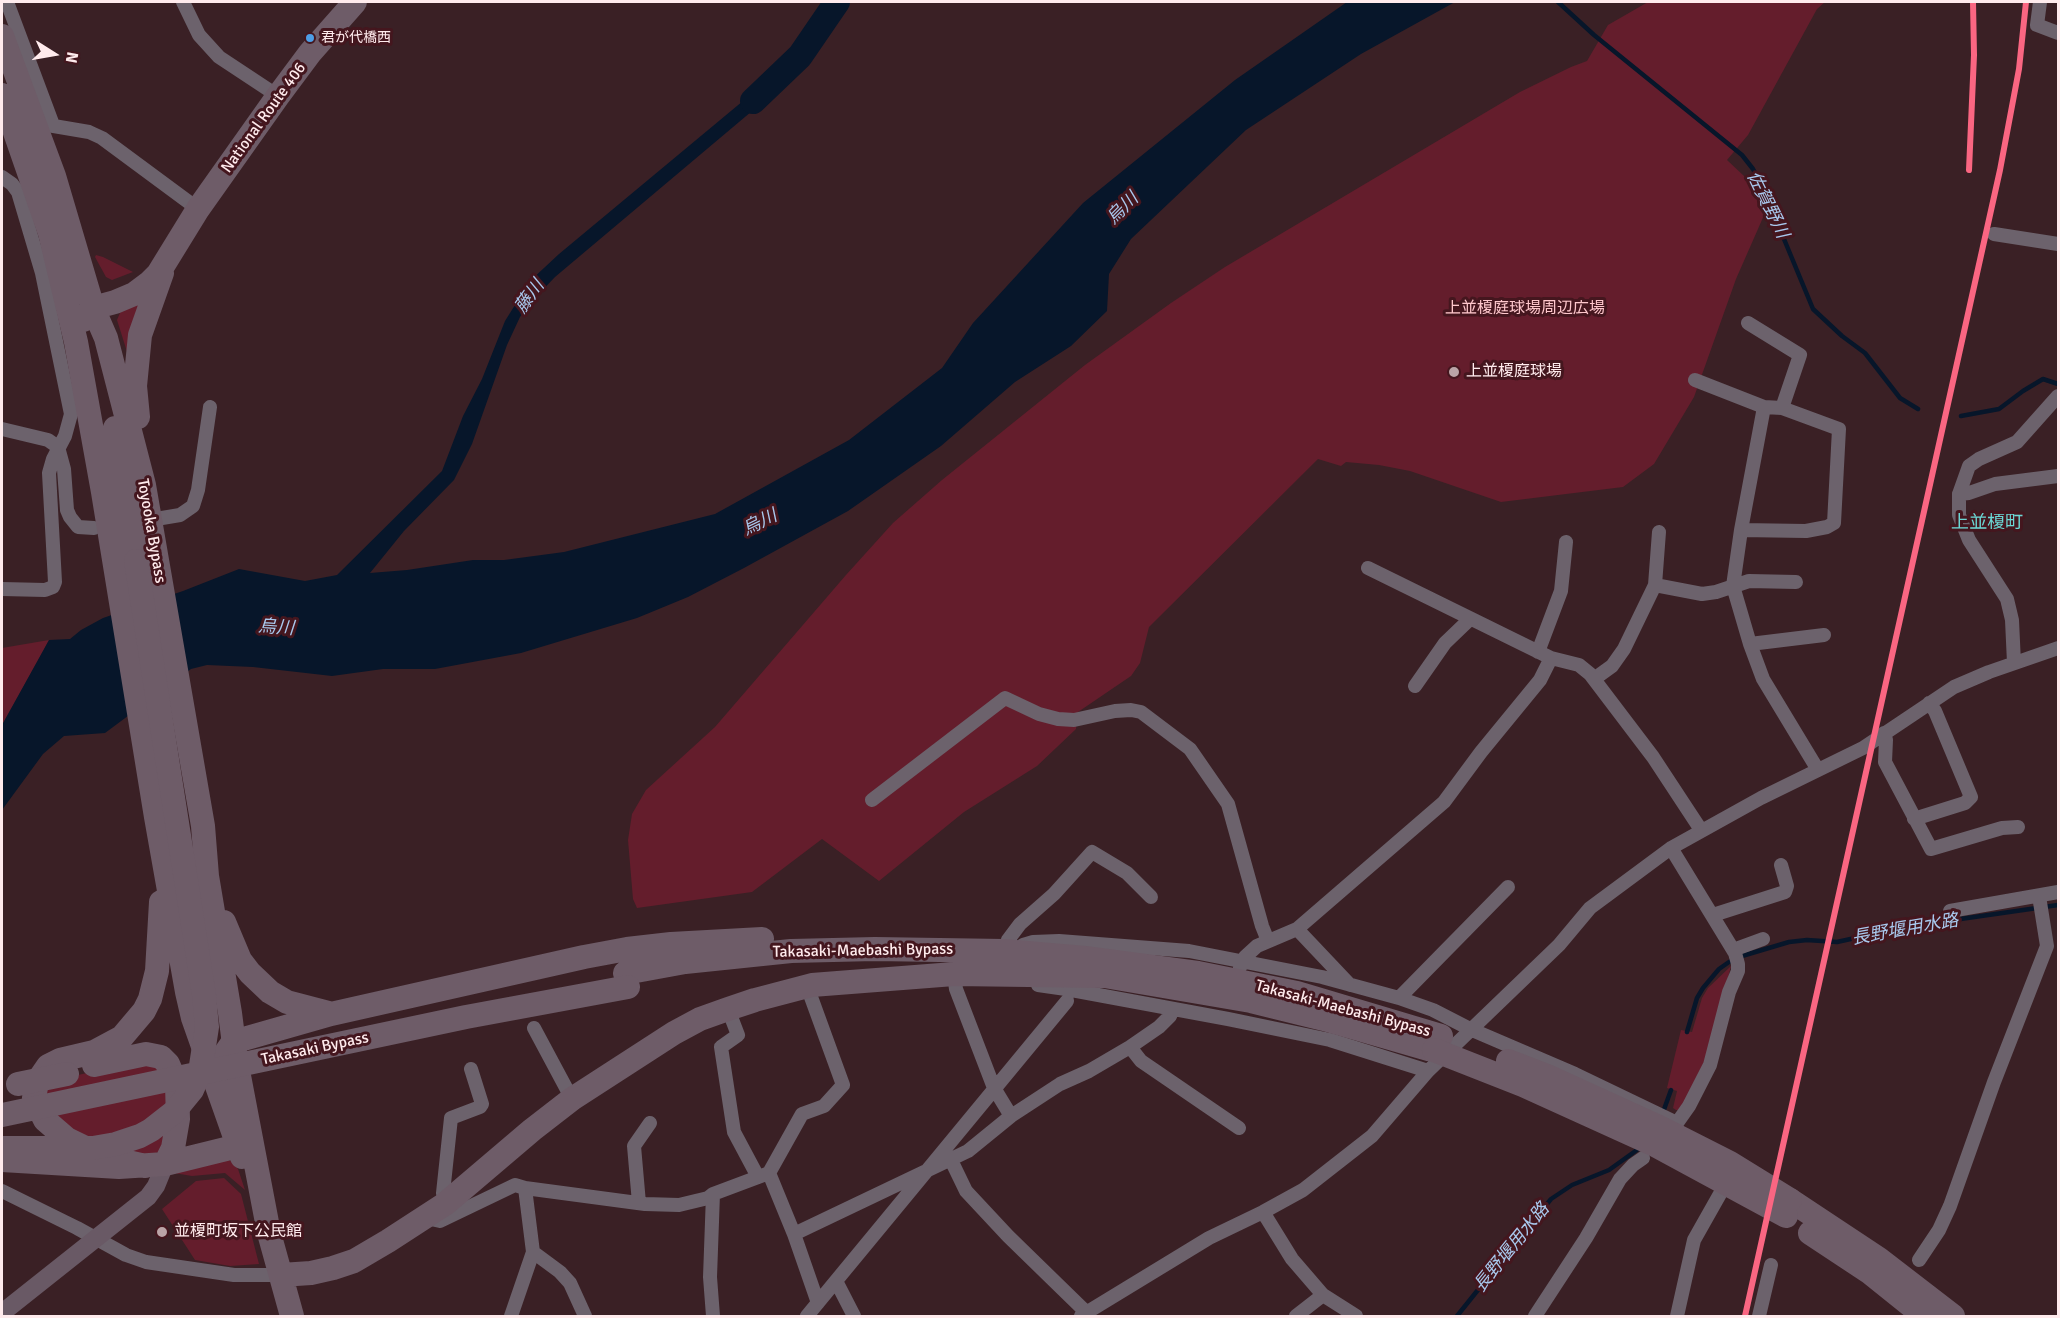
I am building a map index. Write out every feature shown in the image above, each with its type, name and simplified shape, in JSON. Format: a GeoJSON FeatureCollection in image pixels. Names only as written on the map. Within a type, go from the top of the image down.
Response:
{"type":"FeatureCollection","features":[{"type":"Feature","properties":{"kind":"highway","name":"National Route 406"},"geometry":{"type":"LineString","coordinates":[[198,209],[310,53],[355,2]]}},
{"type":"Feature","properties":{"kind":"highway","name":"Toyooka Bypass"},"geometry":{"type":"LineString","coordinates":[[2,36],[25,121],[76,342],[136,561],[202,826],[207,876],[230,1012],[234,1051]]}},
{"type":"Feature","properties":{"kind":"highway","name":"Toyooka Bypass"},"geometry":{"type":"LineString","coordinates":[[2,95],[25,121],[66,216],[93,308],[106,338],[144,485],[136,561],[156,817],[193,1018],[269,1233]]}},
{"type":"Feature","properties":{"kind":"highway"},"geometry":{"type":"LineString","coordinates":[[144,485],[136,400],[136,366],[143,324],[165,265],[198,209]]}},
{"type":"Feature","properties":{"kind":"highway"},"geometry":{"type":"LineString","coordinates":[[76,342],[80,326],[93,308],[134,294],[150,282],[165,265]]}},
{"type":"Feature","properties":{"kind":"highway"},"geometry":{"type":"LineString","coordinates":[[2,1148],[93,1148],[116,1144],[140,1136],[163,1122],[192,1090],[200,1071],[207,1027],[204,995],[118,443],[97,344],[93,308]]}},
{"type":"Feature","properties":{"kind":"highway"},"geometry":{"type":"LineString","coordinates":[[94,1065],[112,1056],[154,1015],[161,1000],[168,973],[169,938],[156,817]]}},
{"type":"Feature","properties":{"kind":"highway"},"geometry":{"type":"LineString","coordinates":[[202,826],[222,916],[235,951],[255,979],[270,992],[287,1002],[331,1014]]}},
{"type":"Feature","properties":{"kind":"highway"},"geometry":{"type":"LineString","coordinates":[[215,1083],[224,1055],[331,1014],[584,957],[627,949],[731,940],[792,938],[839,940],[875,949]]}},
{"type":"Feature","properties":{"kind":"highway","name":"Takasaki-Maebashi Bypass"},"geometry":{"type":"LineString","coordinates":[[627,980],[685,962],[791,951],[875,949],[1004,951],[1096,959],[1198,973],[1297,993],[1434,1052],[1523,1085],[1788,1208],[1879,1259],[1953,1317]]}},
{"type":"Feature","properties":{"kind":"highway","name":"Takasaki-Maebashi Bypass"},"geometry":{"type":"LineString","coordinates":[[627,980],[763,969],[806,977],[860,961],[975,962],[1061,969],[1251,1001],[1324,1018],[1434,1052]]}},
{"type":"Feature","properties":{"kind":"highway"},"geometry":{"type":"LineString","coordinates":[[281,1275],[311,1273],[354,1261],[445,1204],[572,1099],[674,1033],[700,1019],[755,1000],[806,977],[954,974],[1104,976]]}},
{"type":"Feature","properties":{"kind":"highway","name":"Takasaki Bypass"},"geometry":{"type":"LineString","coordinates":[[2,1103],[627,980]]}},
{"type":"Feature","properties":{"kind":"highway","name":"Takasaki Bypass"},"geometry":{"type":"LineString","coordinates":[[2,1115],[466,1017],[627,980]]}},
{"type":"Feature","properties":{"kind":"highway"},"geometry":{"type":"LineString","coordinates":[[129,1039],[94,1052],[60,1060],[48,1066],[37,1082],[34,1098],[45,1120],[67,1139],[102,1156],[155,1165]]}},
{"type":"Feature","properties":{"kind":"highway"},"geometry":{"type":"LineString","coordinates":[[2,1160],[94,1167],[155,1165],[238,1146],[242,1129],[235,1093],[234,1051]]}},
{"type":"Feature","properties":{"kind":"highway"},"geometry":{"type":"LineString","coordinates":[[234,1051],[269,1233],[291,1317]]}},
{"type":"Feature","properties":{"kind":"highway"},"geometry":{"type":"LineString","coordinates":[[10,1085],[67,1074],[94,1065],[146,1054],[161,1057],[168,1064],[177,1085],[178,1119],[173,1148],[155,1165]]}},
{"type":"Feature","properties":{"kind":"highway","name":"Takasaki-Maebashi Bypass"},"geometry":{"type":"LineString","coordinates":[[1788,1208],[1924,1317]]}},
{"type":"Feature","properties":{"kind":"street"},"geometry":{"type":"LineString","coordinates":[[8,2],[25,121],[88,132],[102,138],[198,209]]}},
{"type":"Feature","properties":{"kind":"street"},"geometry":{"type":"LineString","coordinates":[[183,2],[199,35],[219,57],[278,96]]}},
{"type":"Feature","properties":{"kind":"street"},"geometry":{"type":"LineString","coordinates":[[2040,2],[2037,25],[2058,33]]}},
{"type":"Feature","properties":{"kind":"street"},"geometry":{"type":"LineString","coordinates":[[2,177],[18,192],[42,273],[71,414],[49,473],[56,582],[53,587],[45,590],[2,589]]}},
{"type":"Feature","properties":{"kind":"street"},"geometry":{"type":"LineString","coordinates":[[1995,234],[2058,244]]}},
{"type":"Feature","properties":{"kind":"street"},"geometry":{"type":"LineString","coordinates":[[1748,323],[1800,355],[1782,408]]}},
{"type":"Feature","properties":{"kind":"street"},"geometry":{"type":"LineString","coordinates":[[1695,380],[1764,407],[1782,408],[1839,429],[1834,523],[1827,527],[1806,531],[1741,530]]}},
{"type":"Feature","properties":{"kind":"street"},"geometry":{"type":"LineString","coordinates":[[2014,663],[2012,620],[2007,599],[1970,540],[1959,515],[1959,494],[1969,466],[2017,442],[2058,396]]}},
{"type":"Feature","properties":{"kind":"street"},"geometry":{"type":"LineString","coordinates":[[162,518],[180,515],[193,506],[198,490],[210,406]]}},
{"type":"Feature","properties":{"kind":"street"},"geometry":{"type":"LineString","coordinates":[[1764,407],[1733,586],[1763,679],[1818,770]]}},
{"type":"Feature","properties":{"kind":"street"},"geometry":{"type":"LineString","coordinates":[[2,429],[48,440],[58,447],[64,469],[69,517],[78,527],[94,528]]}},
{"type":"Feature","properties":{"kind":"street"},"geometry":{"type":"LineString","coordinates":[[1959,494],[1995,484],[2058,476]]}},
{"type":"Feature","properties":{"kind":"street"},"geometry":{"type":"LineString","coordinates":[[1594,679],[1612,666],[1624,649],[1655,585],[1659,532]]}},
{"type":"Feature","properties":{"kind":"street"},"geometry":{"type":"LineString","coordinates":[[1240,966],[1257,946],[1297,929],[1444,802],[1481,752],[1540,680],[1544,655],[1561,591],[1566,542]]}},
{"type":"Feature","properties":{"kind":"street"},"geometry":{"type":"LineString","coordinates":[[1368,568],[1544,655],[1579,665],[1594,679],[1653,756],[1701,830]]}},
{"type":"Feature","properties":{"kind":"street"},"geometry":{"type":"LineString","coordinates":[[1655,585],[1702,594],[1716,592],[1749,581],[1796,582]]}},
{"type":"Feature","properties":{"kind":"street"},"geometry":{"type":"LineString","coordinates":[[1415,686],[1444,643],[1470,619]]}},
{"type":"Feature","properties":{"kind":"street"},"geometry":{"type":"LineString","coordinates":[[1750,644],[1824,635]]}},
{"type":"Feature","properties":{"kind":"street"},"geometry":{"type":"LineString","coordinates":[[951,1160],[966,1191],[1084,1315],[1209,1238],[1303,1190],[1372,1136],[1434,1052],[1470,1029],[1505,998],[1559,945],[1590,908],[1671,848],[1701,830],[1863,748],[1954,687],[2058,648]]}},
{"type":"Feature","properties":{"kind":"street"},"geometry":{"type":"LineString","coordinates":[[872,800],[1005,698],[1039,714],[1058,719],[1074,720],[1115,711],[1141,712],[1190,749],[1228,804],[1258,915],[1268,940]]}},
{"type":"Feature","properties":{"kind":"street"},"geometry":{"type":"LineString","coordinates":[[1914,819],[1965,802],[1971,797],[1935,711],[1929,703]]}},
{"type":"Feature","properties":{"kind":"street"},"geometry":{"type":"LineString","coordinates":[[1884,734],[1885,762],[1931,849],[2002,828],[2018,827]]}},
{"type":"Feature","properties":{"kind":"street"},"geometry":{"type":"LineString","coordinates":[[1671,848],[1736,956],[1738,971],[1729,992],[1710,1065],[1689,1106],[1674,1121]]}},
{"type":"Feature","properties":{"kind":"street"},"geometry":{"type":"LineString","coordinates":[[1004,951],[1008,940],[1020,924],[1054,894],[1092,852],[1127,873],[1151,897]]}},
{"type":"Feature","properties":{"kind":"street"},"geometry":{"type":"LineString","coordinates":[[1713,915],[1785,892],[1787,886],[1781,865]]}},
{"type":"Feature","properties":{"kind":"street"},"geometry":{"type":"LineString","coordinates":[[1399,998],[1508,887]]}},
{"type":"Feature","properties":{"kind":"street"},"geometry":{"type":"LineString","coordinates":[[1950,911],[2040,903],[2058,892]]}},
{"type":"Feature","properties":{"kind":"street"},"geometry":{"type":"LineString","coordinates":[[1919,1260],[1940,1230],[1994,1082],[2053,946],[2040,903]]}},
{"type":"Feature","properties":{"kind":"street"},"geometry":{"type":"LineString","coordinates":[[1297,929],[1350,985]]}},
{"type":"Feature","properties":{"kind":"street"},"geometry":{"type":"LineString","coordinates":[[1736,956],[1763,939]]}},
{"type":"Feature","properties":{"kind":"street"},"geometry":{"type":"LineString","coordinates":[[1004,951],[1033,942],[1077,942],[1189,951],[1240,966],[1322,977],[1399,998],[1433,1011],[1674,1121],[1737,1157],[1719,1198],[1694,1240],[1677,1317]]}},
{"type":"Feature","properties":{"kind":"street"},"geometry":{"type":"LineString","coordinates":[[1011,1116],[994,1088],[956,989],[954,974],[1066,988],[1173,1009],[1229,1012],[1330,1040],[1434,1052]]}},
{"type":"Feature","properties":{"kind":"street"},"geometry":{"type":"LineString","coordinates":[[423,1218],[440,1221],[514,1185],[639,1203],[679,1205],[708,1198],[763,1175],[802,1114],[824,1106],[843,1085],[806,977]]}},
{"type":"Feature","properties":{"kind":"street"},"geometry":{"type":"LineString","coordinates":[[807,1317],[923,1173],[1067,1001]]}},
{"type":"Feature","properties":{"kind":"street"},"geometry":{"type":"LineString","coordinates":[[728,1009],[738,1035],[722,1047],[734,1132],[763,1175],[794,1234],[818,1303]]}},
{"type":"Feature","properties":{"kind":"street"},"geometry":{"type":"LineString","coordinates":[[794,1234],[968,1151],[1011,1116],[1060,1084],[1089,1071],[1159,1027],[1170,1017],[1173,1009]]}},
{"type":"Feature","properties":{"kind":"street"},"geometry":{"type":"LineString","coordinates":[[534,1028],[572,1099]]}},
{"type":"Feature","properties":{"kind":"street"},"geometry":{"type":"LineString","coordinates":[[1130,1047],[1141,1061],[1239,1128]]}},
{"type":"Feature","properties":{"kind":"street"},"geometry":{"type":"LineString","coordinates":[[445,1204],[443,1193],[451,1118],[480,1107],[482,1104],[471,1069]]}},
{"type":"Feature","properties":{"kind":"street"},"geometry":{"type":"LineString","coordinates":[[639,1203],[634,1146],[650,1123]]}},
{"type":"Feature","properties":{"kind":"street"},"geometry":{"type":"LineString","coordinates":[[1535,1317],[1586,1238],[1620,1179],[1643,1158]]}},
{"type":"Feature","properties":{"kind":"street"},"geometry":{"type":"LineString","coordinates":[[2,1313],[148,1197],[156,1186],[155,1165]]}},
{"type":"Feature","properties":{"kind":"street"},"geometry":{"type":"LineString","coordinates":[[511,1317],[533,1252],[525,1188]]}},
{"type":"Feature","properties":{"kind":"street"},"geometry":{"type":"LineString","coordinates":[[2,1191],[126,1255],[146,1262],[172,1268],[234,1275],[281,1275]]}},
{"type":"Feature","properties":{"kind":"street"},"geometry":{"type":"LineString","coordinates":[[713,1194],[710,1277],[713,1317]]}},
{"type":"Feature","properties":{"kind":"street"},"geometry":{"type":"LineString","coordinates":[[1263,1212],[1292,1259],[1323,1295],[1356,1317]]}},
{"type":"Feature","properties":{"kind":"street"},"geometry":{"type":"LineString","coordinates":[[533,1252],[560,1272],[570,1283],[585,1317]]}},
{"type":"Feature","properties":{"kind":"street"},"geometry":{"type":"LineString","coordinates":[[1759,1317],[1770,1265]]}},
{"type":"Feature","properties":{"kind":"street"},"geometry":{"type":"LineString","coordinates":[[836,1281],[854,1317]]}},
{"type":"Feature","properties":{"kind":"street"},"geometry":{"type":"LineString","coordinates":[[1296,1317],[1323,1295]]}},
{"type":"Feature","properties":{"kind":"green space","name":"上並榎庭球場周辺広場"},"geometry":{"type":"Polygon","coordinates":[[[1648,2],[1825,2],[1817,9],[1748,135],[1727,160],[1744,176],[1765,213],[1736,279],[1694,397],[1654,464],[1623,487],[1501,502],[1410,471],[1346,462],[1341,466],[1318,459],[1149,627],[1140,663],[1131,676],[1078,712],[1076,729],[1037,766],[964,812],[879,881],[822,839],[752,892],[637,908],[633,899],[628,840],[632,814],[646,790],[715,727],[893,523],[942,480],[1085,365],[1171,303],[1225,267],[1520,92],[1587,61],[1608,25],[1648,2]]]}},
{"type":"Feature","properties":{"kind":"green space"},"geometry":{"type":"Polygon","coordinates":[[[96,255],[133,272],[112,280],[106,277],[96,255]]]}},
{"type":"Feature","properties":{"kind":"green space"},"geometry":{"type":"Polygon","coordinates":[[[145,298],[129,358],[117,320],[122,308],[145,298]]]}},
{"type":"Feature","properties":{"kind":"green space"},"geometry":{"type":"Polygon","coordinates":[[[49,640],[40,657],[2,725],[2,648],[49,640]]]}},
{"type":"Feature","properties":{"kind":"green space"},"geometry":{"type":"Polygon","coordinates":[[[1731,966],[1708,1057],[1682,1110],[1676,1110],[1673,1108],[1677,1091],[1667,1088],[1681,1030],[1692,1032],[1702,998],[1708,988],[1731,966]]]}},
{"type":"Feature","properties":{"kind":"green space"},"geometry":{"type":"Polygon","coordinates":[[[145,1060],[168,1077],[165,1149],[147,1157],[65,1132],[42,1089],[69,1077],[145,1060]]]}},
{"type":"Feature","properties":{"kind":"green space"},"geometry":{"type":"Polygon","coordinates":[[[226,1159],[238,1169],[245,1190],[225,1173],[192,1176],[174,1173],[226,1159]]]}},
{"type":"Feature","properties":{"kind":"green space"},"geometry":{"type":"Polygon","coordinates":[[[224,1178],[241,1194],[259,1264],[230,1266],[195,1260],[162,1209],[196,1181],[224,1178]]]}},
{"type":"Feature","properties":{"kind":"water","name":"烏川"},"geometry":{"type":"Polygon","coordinates":[[[1347,2],[1455,2],[1361,54],[1246,130],[1131,239],[1109,274],[1107,311],[1071,346],[1015,382],[941,446],[848,511],[688,597],[637,618],[521,653],[435,669],[383,669],[332,676],[253,667],[207,665],[191,669],[105,733],[64,736],[43,754],[2,810],[2,725],[49,640],[70,639],[103,618],[239,569],[305,581],[337,575],[442,471],[463,416],[482,379],[505,321],[530,281],[559,254],[767,81],[778,78],[758,106],[555,277],[532,301],[520,317],[507,345],[472,444],[454,480],[404,531],[370,573],[473,560],[504,560],[564,552],[715,514],[849,440],[942,368],[973,323],[1083,203],[1235,80],[1347,2]]]}},
{"type":"Feature","properties":{"kind":"waterway","name":"藤川"},"geometry":{"type":"LineString","coordinates":[[753,101],[800,56],[837,2]]}},
{"type":"Feature","properties":{"kind":"waterway","name":"佐賀野川"},"geometry":{"type":"LineString","coordinates":[[1558,2],[1594,35],[1742,155],[1762,186],[1813,309],[1842,336],[1865,353],[1900,398],[1918,409]]}},
{"type":"Feature","properties":{"kind":"waterway","name":"佐賀野川"},"geometry":{"type":"LineString","coordinates":[[1961,416],[1999,409],[2043,379],[2058,384]]}},
{"type":"Feature","properties":{"kind":"waterway","name":"長野堰用水路"},"geometry":{"type":"LineString","coordinates":[[1687,1032],[1697,998],[1703,988],[1719,969],[1742,956],[1789,942],[1807,940],[1837,942],[1905,927],[2058,905]]}},
{"type":"Feature","properties":{"kind":"waterway","name":"長野堰用水路"},"geometry":{"type":"LineString","coordinates":[[1662,1115],[1671,1090]]}},
{"type":"Feature","properties":{"kind":"waterway","name":"長野堰用水路"},"geometry":{"type":"LineString","coordinates":[[1457,1316],[1551,1199],[1572,1185],[1609,1170],[1641,1147]]}},
{"type":"Feature","properties":{"kind":"transit line"},"geometry":{"type":"LineString","coordinates":[[1969,170],[1974,55],[1973,2]]}},
{"type":"Feature","properties":{"kind":"transit line"},"geometry":{"type":"LineString","coordinates":[[1745,1316],[2000,170],[2019,69],[2026,2]]}},
{"type":"Feature","properties":{"kind":"place","name":"君が代橋西"},"geometry":{"type":"Point","coordinates":[310,38]}},
{"type":"Feature","properties":{"kind":"place","name":"上並榎庭球場"},"geometry":{"type":"Point","coordinates":[1454,372]}},
{"type":"Feature","properties":{"kind":"place","name":"並榎町坂下公民館"},"geometry":{"type":"Point","coordinates":[162,1232]}},
{"type":"Feature","properties":{"kind":"district","name":"上並榎町"},"geometry":{"type":"Point","coordinates":[1987,523]}}]}
